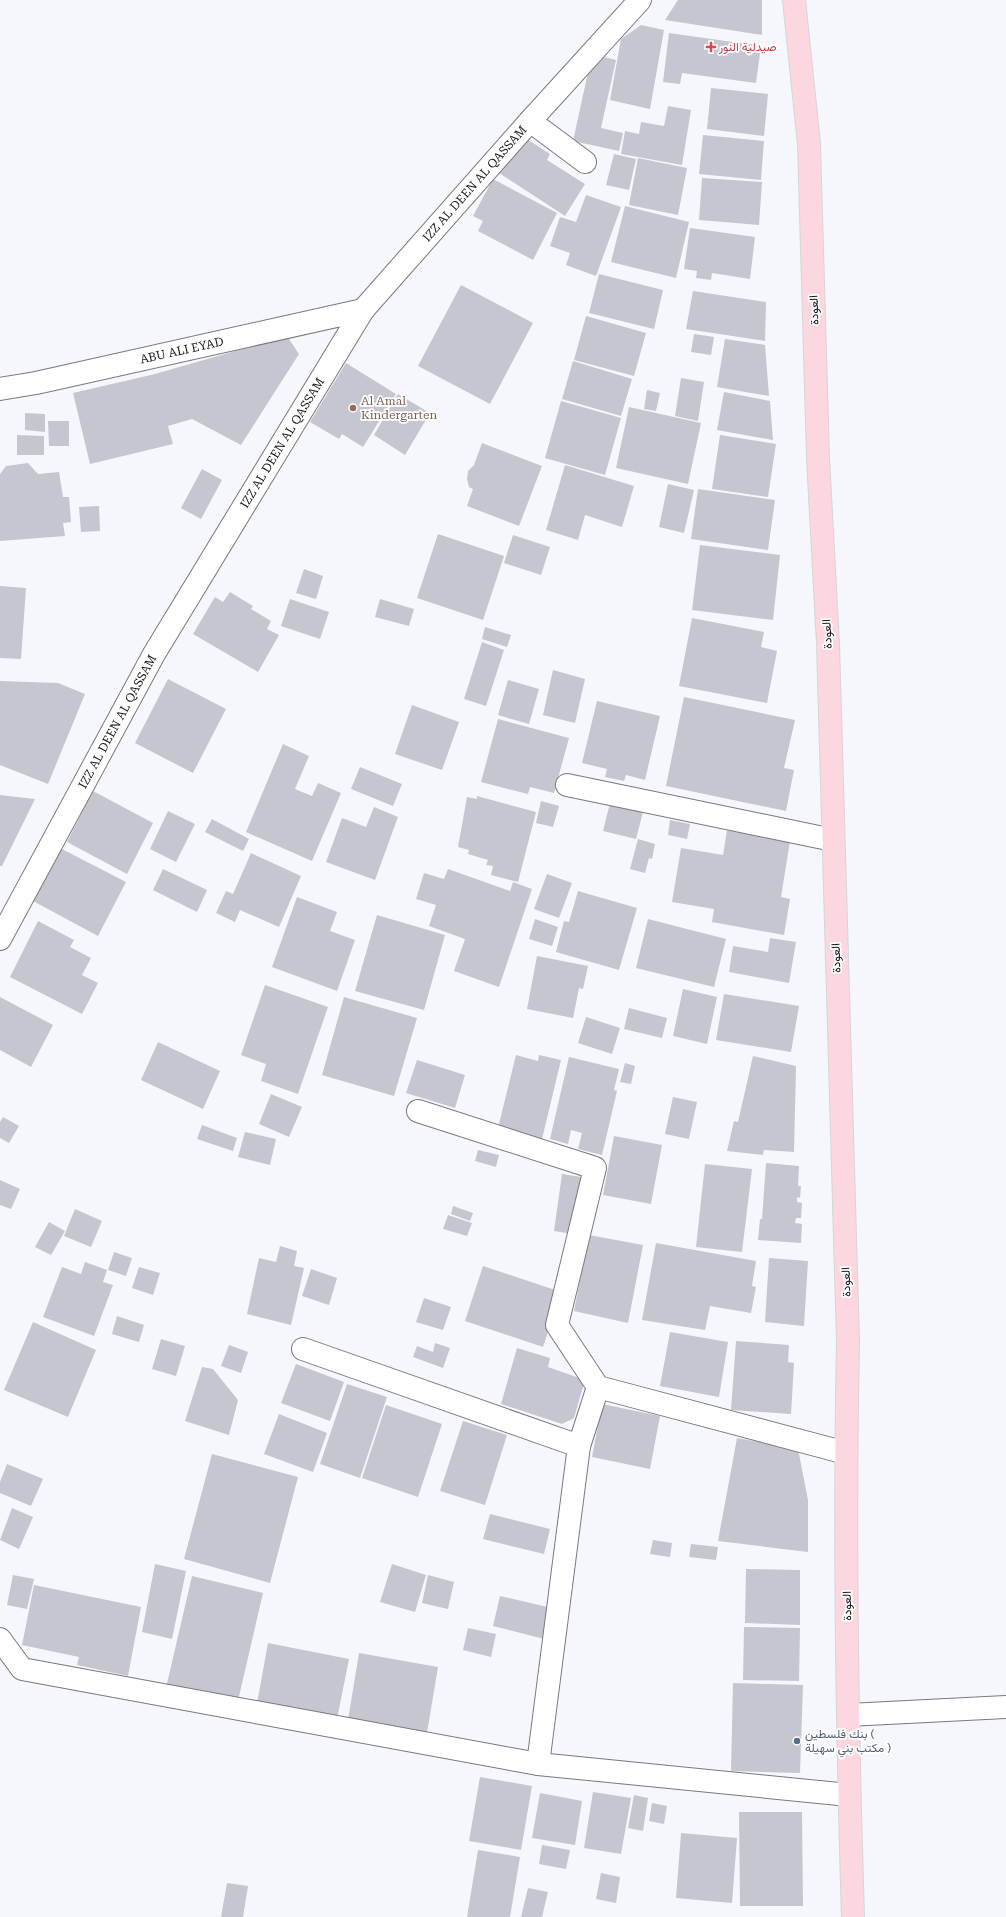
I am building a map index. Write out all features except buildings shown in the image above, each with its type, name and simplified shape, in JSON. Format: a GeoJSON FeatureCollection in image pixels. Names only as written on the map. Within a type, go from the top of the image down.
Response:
{"type":"FeatureCollection","features":[{"type":"Feature","properties":{"kind":"main road","name":"العودة"},"geometry":{"type":"LineString","coordinates":[[794,0],[809,144],[818,458],[828,644],[848,1342],[846,1453],[848,1715],[853,1917]]}},
{"type":"Feature","properties":{"kind":"street","name":"IZZ AL DEEN AL QASSAM"},"geometry":{"type":"LineString","coordinates":[[0,939],[154,654],[363,310],[530,121],[640,0]]}},
{"type":"Feature","properties":{"kind":"street"},"geometry":{"type":"LineString","coordinates":[[530,121],[585,162]]}},
{"type":"Feature","properties":{"kind":"street","name":"ABU ALI EYAD"},"geometry":{"type":"LineString","coordinates":[[0,389],[36,383],[363,310]]}},
{"type":"Feature","properties":{"kind":"street"},"geometry":{"type":"LineString","coordinates":[[567,785],[833,840]]}},
{"type":"Feature","properties":{"kind":"street"},"geometry":{"type":"LineString","coordinates":[[418,1111],[594,1168],[557,1325],[598,1387],[846,1453]]}},
{"type":"Feature","properties":{"kind":"street"},"geometry":{"type":"LineString","coordinates":[[303,1350],[579,1446]]}},
{"type":"Feature","properties":{"kind":"street"},"geometry":{"type":"LineString","coordinates":[[538,1764],[579,1446],[598,1387]]}},
{"type":"Feature","properties":{"kind":"street"},"geometry":{"type":"LineString","coordinates":[[0,1639],[22,1669],[538,1764],[849,1795]]}},
{"type":"Feature","properties":{"kind":"street"},"geometry":{"type":"LineString","coordinates":[[848,1715],[1006,1706]]}},
{"type":"Feature","properties":{"kind":"place","name":"صيدلية النور"},"geometry":{"type":"Point","coordinates":[711,47]}},
{"type":"Feature","properties":{"kind":"place","name":"Al Amal Kindergarten"},"geometry":{"type":"Point","coordinates":[353,408]}},
{"type":"Feature","properties":{"kind":"place","name":"بنك فلسطين ( مكتب بني سهيلة )"},"geometry":{"type":"Point","coordinates":[797,1741]}}]}
